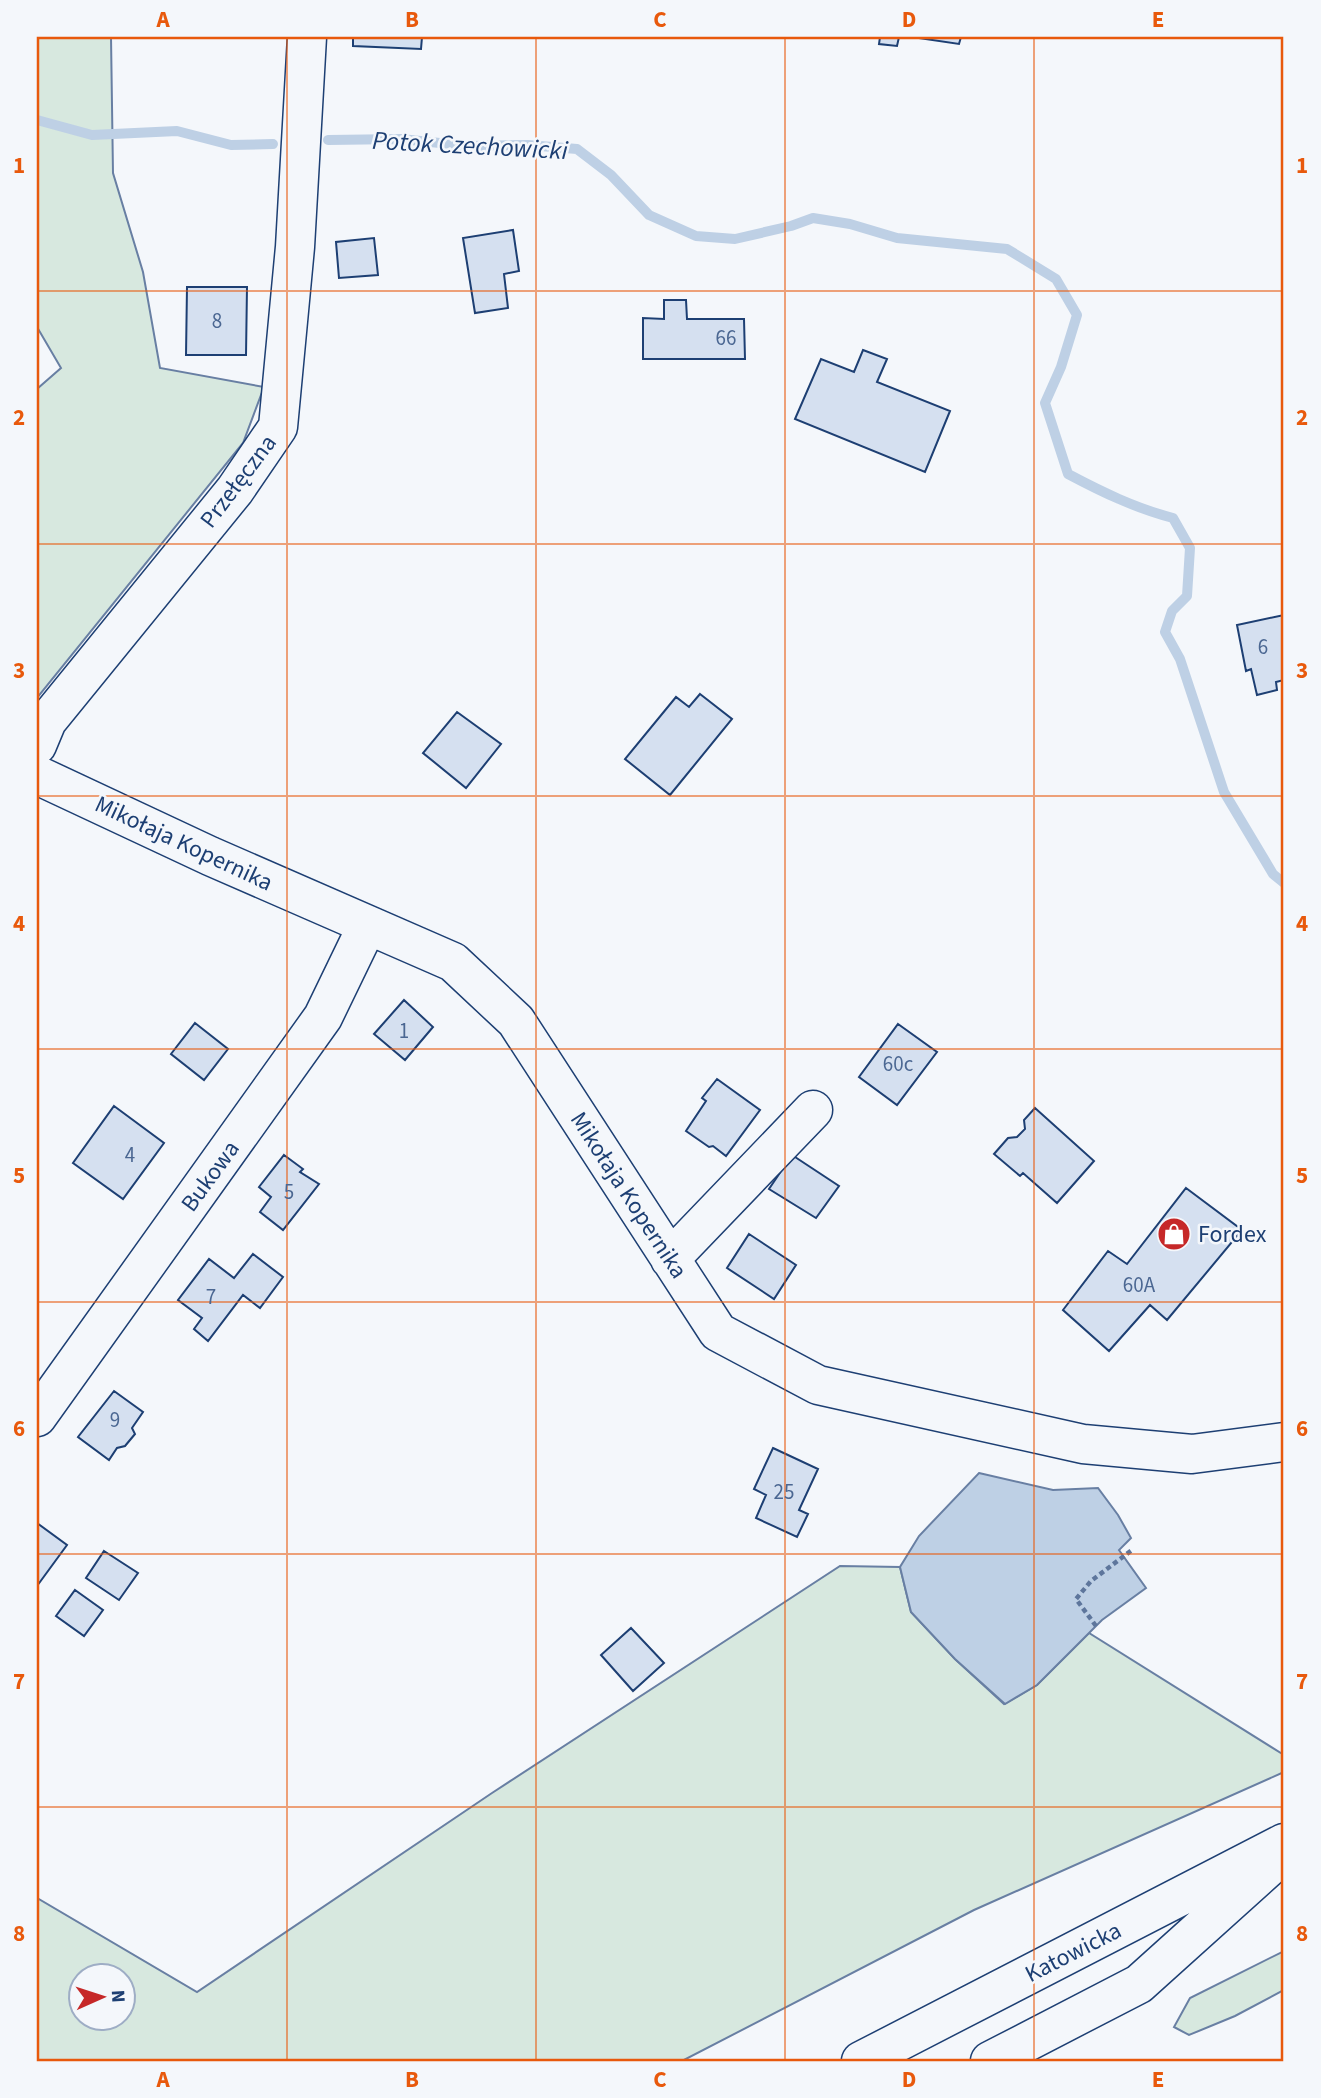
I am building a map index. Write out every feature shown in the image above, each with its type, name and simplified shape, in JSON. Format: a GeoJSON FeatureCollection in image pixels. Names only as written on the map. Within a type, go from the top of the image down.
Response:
{"type":"FeatureCollection","features":[{"type":"Feature","properties":{"kind":"street","name":"Przełęczna"},"geometry":{"type":"LineString","coordinates":[[37,745],[47,721],[235,490],[278,427],[295,247],[307,37]]}},
{"type":"Feature","properties":{"kind":"street","name":"Mikołaja Kopernika"},"geometry":{"type":"LineString","coordinates":[[37,775],[209,856],[453,962],[516,1021],[718,1332],[818,1385],[1083,1444],[1192,1454],[1284,1442]]}},
{"type":"Feature","properties":{"kind":"street","name":"Bukowa"},"geometry":{"type":"LineString","coordinates":[[37,1417],[323,1017],[367,926]]}},
{"type":"Feature","properties":{"kind":"street"},"geometry":{"type":"LineString","coordinates":[[670,1258],[813,1110]]}},
{"type":"Feature","properties":{"kind":"street","name":"Katowicka"},"geometry":{"type":"LineString","coordinates":[[861,2061],[1284,1843]]}},
{"type":"Feature","properties":{"kind":"street"},"geometry":{"type":"LineString","coordinates":[[990,2061],[1139,1984],[1284,1853]]}},
{"type":"Feature","properties":{"kind":"path"},"geometry":{"type":"LineString","coordinates":[[1096,1626],[1076,1599],[1091,1581],[1132,1550]]}},
{"type":"Feature","properties":{"kind":"shaded area"},"geometry":{"type":"Polygon","coordinates":[[[37,37],[111,37],[113,173],[143,272],[160,368],[264,387],[243,443],[37,698],[37,389],[61,368],[37,327],[37,37]]]}},
{"type":"Feature","properties":{"kind":"shaded area"},"geometry":{"type":"Polygon","coordinates":[[[840,1566],[900,1567],[911,1612],[955,1659],[1004,1704],[1037,1685],[1089,1633],[1284,1755],[1284,1772],[974,1910],[682,2061],[37,2061],[37,1898],[197,1992],[492,1793],[840,1566]]]}},
{"type":"Feature","properties":{"kind":"shaded area"},"geometry":{"type":"Polygon","coordinates":[[[1284,1951],[1284,1990],[1235,2016],[1189,2035],[1174,2027],[1190,1998],[1284,1951]]]}},
{"type":"Feature","properties":{"kind":"water"},"geometry":{"type":"Polygon","coordinates":[[[979,1473],[1053,1490],[1098,1488],[1131,1538],[1119,1550],[1146,1588],[1102,1620],[1037,1685],[1005,1704],[955,1659],[911,1612],[900,1567],[919,1536],[979,1473]]]}},
{"type":"Feature","properties":{"kind":"building"},"geometry":{"type":"Polygon","coordinates":[[[353,37],[422,37],[421,49],[353,46],[353,37]]]}},
{"type":"Feature","properties":{"kind":"building"},"geometry":{"type":"Polygon","coordinates":[[[880,37],[899,37],[897,46],[879,44],[880,37]]]}},
{"type":"Feature","properties":{"kind":"building"},"geometry":{"type":"Polygon","coordinates":[[[912,37],[961,37],[959,44],[912,37]]]}},
{"type":"Feature","properties":{"kind":"building"},"geometry":{"type":"Polygon","coordinates":[[[513,230],[519,271],[504,274],[508,308],[475,313],[463,238],[513,230]]]}},
{"type":"Feature","properties":{"kind":"building"},"geometry":{"type":"Polygon","coordinates":[[[374,238],[378,275],[339,278],[336,242],[374,238]]]}},
{"type":"Feature","properties":{"kind":"building"},"geometry":{"type":"Polygon","coordinates":[[[187,287],[247,287],[246,355],[186,355],[187,287]]]}},
{"type":"Feature","properties":{"kind":"building"},"geometry":{"type":"Polygon","coordinates":[[[664,300],[686,300],[687,319],[744,319],[745,359],[643,359],[643,318],[664,319],[664,300]]]}},
{"type":"Feature","properties":{"kind":"building"},"geometry":{"type":"Polygon","coordinates":[[[863,350],[887,359],[877,382],[950,411],[925,472],[795,419],[821,359],[854,372],[863,350]]]}},
{"type":"Feature","properties":{"kind":"building"},"geometry":{"type":"Polygon","coordinates":[[[1284,615],[1284,680],[1276,682],[1277,690],[1257,695],[1251,669],[1246,671],[1237,625],[1284,615]]]}},
{"type":"Feature","properties":{"kind":"building"},"geometry":{"type":"Polygon","coordinates":[[[700,694],[732,719],[670,795],[625,759],[676,697],[689,707],[700,694]]]}},
{"type":"Feature","properties":{"kind":"building"},"geometry":{"type":"Polygon","coordinates":[[[457,712],[501,744],[466,788],[423,753],[457,712]]]}},
{"type":"Feature","properties":{"kind":"building"},"geometry":{"type":"Polygon","coordinates":[[[404,1000],[433,1027],[405,1060],[374,1034],[404,1000]]]}},
{"type":"Feature","properties":{"kind":"building"},"geometry":{"type":"Polygon","coordinates":[[[195,1023],[228,1049],[204,1080],[171,1054],[195,1023]]]}},
{"type":"Feature","properties":{"kind":"building"},"geometry":{"type":"Polygon","coordinates":[[[898,1024],[937,1052],[897,1105],[859,1077],[898,1024]]]}},
{"type":"Feature","properties":{"kind":"building"},"geometry":{"type":"Polygon","coordinates":[[[717,1079],[760,1110],[726,1156],[686,1131],[706,1101],[702,1098],[717,1079]]]}},
{"type":"Feature","properties":{"kind":"building"},"geometry":{"type":"Polygon","coordinates":[[[114,1106],[164,1143],[123,1199],[73,1163],[114,1106]]]}},
{"type":"Feature","properties":{"kind":"building"},"geometry":{"type":"Polygon","coordinates":[[[1035,1108],[1094,1161],[1057,1203],[1023,1173],[1020,1176],[994,1154],[1008,1138],[1017,1137],[1025,1129],[1024,1120],[1035,1108]]]}},
{"type":"Feature","properties":{"kind":"building"},"geometry":{"type":"Polygon","coordinates":[[[284,1155],[303,1169],[300,1172],[319,1184],[283,1230],[260,1212],[271,1197],[259,1187],[284,1155]]]}},
{"type":"Feature","properties":{"kind":"building"},"geometry":{"type":"Polygon","coordinates":[[[792,1155],[839,1186],[816,1218],[769,1189],[792,1155]]]}},
{"type":"Feature","properties":{"kind":"building"},"geometry":{"type":"Polygon","coordinates":[[[1186,1188],[1242,1230],[1167,1320],[1150,1305],[1109,1351],[1063,1310],[1108,1251],[1127,1264],[1186,1188]]]}},
{"type":"Feature","properties":{"kind":"building"},"geometry":{"type":"Polygon","coordinates":[[[749,1234],[796,1265],[774,1299],[727,1268],[749,1234]]]}},
{"type":"Feature","properties":{"kind":"building"},"geometry":{"type":"Polygon","coordinates":[[[253,1254],[283,1277],[260,1308],[243,1295],[208,1341],[194,1329],[202,1318],[178,1300],[209,1259],[234,1278],[253,1254]]]}},
{"type":"Feature","properties":{"kind":"building"},"geometry":{"type":"Polygon","coordinates":[[[114,1391],[143,1412],[132,1428],[135,1434],[125,1446],[117,1448],[109,1460],[78,1437],[114,1391]]]}},
{"type":"Feature","properties":{"kind":"building"},"geometry":{"type":"Polygon","coordinates":[[[773,1448],[818,1469],[799,1510],[808,1514],[797,1537],[756,1518],[766,1495],[754,1489],[773,1448]]]}},
{"type":"Feature","properties":{"kind":"building"},"geometry":{"type":"Polygon","coordinates":[[[37,1523],[67,1545],[37,1586],[37,1523]]]}},
{"type":"Feature","properties":{"kind":"building"},"geometry":{"type":"Polygon","coordinates":[[[104,1551],[138,1573],[119,1600],[86,1578],[104,1551]]]}},
{"type":"Feature","properties":{"kind":"building"},"geometry":{"type":"Polygon","coordinates":[[[75,1590],[103,1610],[84,1636],[56,1616],[75,1590]]]}},
{"type":"Feature","properties":{"kind":"building"},"geometry":{"type":"Polygon","coordinates":[[[631,1628],[664,1663],[633,1691],[601,1655],[631,1628]]]}},
{"type":"Feature","properties":{"kind":"waterway","name":"Potok Czechowicki"},"geometry":{"type":"LineString","coordinates":[[37,120],[92,135],[177,131],[231,145],[273,144]]}},
{"type":"Feature","properties":{"kind":"waterway","name":"Potok Czechowicki"},"geometry":{"type":"LineString","coordinates":[[328,140],[401,139],[469,146],[528,145],[577,149],[611,175],[649,215],[696,236],[735,239],[813,218],[850,224],[897,238],[1007,249],[1056,279],[1077,315],[1061,367],[1045,403],[1068,474],[1119,499],[1173,518],[1190,548],[1187,596],[1172,611],[1165,632],[1180,659],[1224,792],[1273,874],[1284,883]]}},
{"type":"Feature","properties":{"kind":"place","name":"Fordex"},"geometry":{"type":"Point","coordinates":[1174,1234]}}]}
